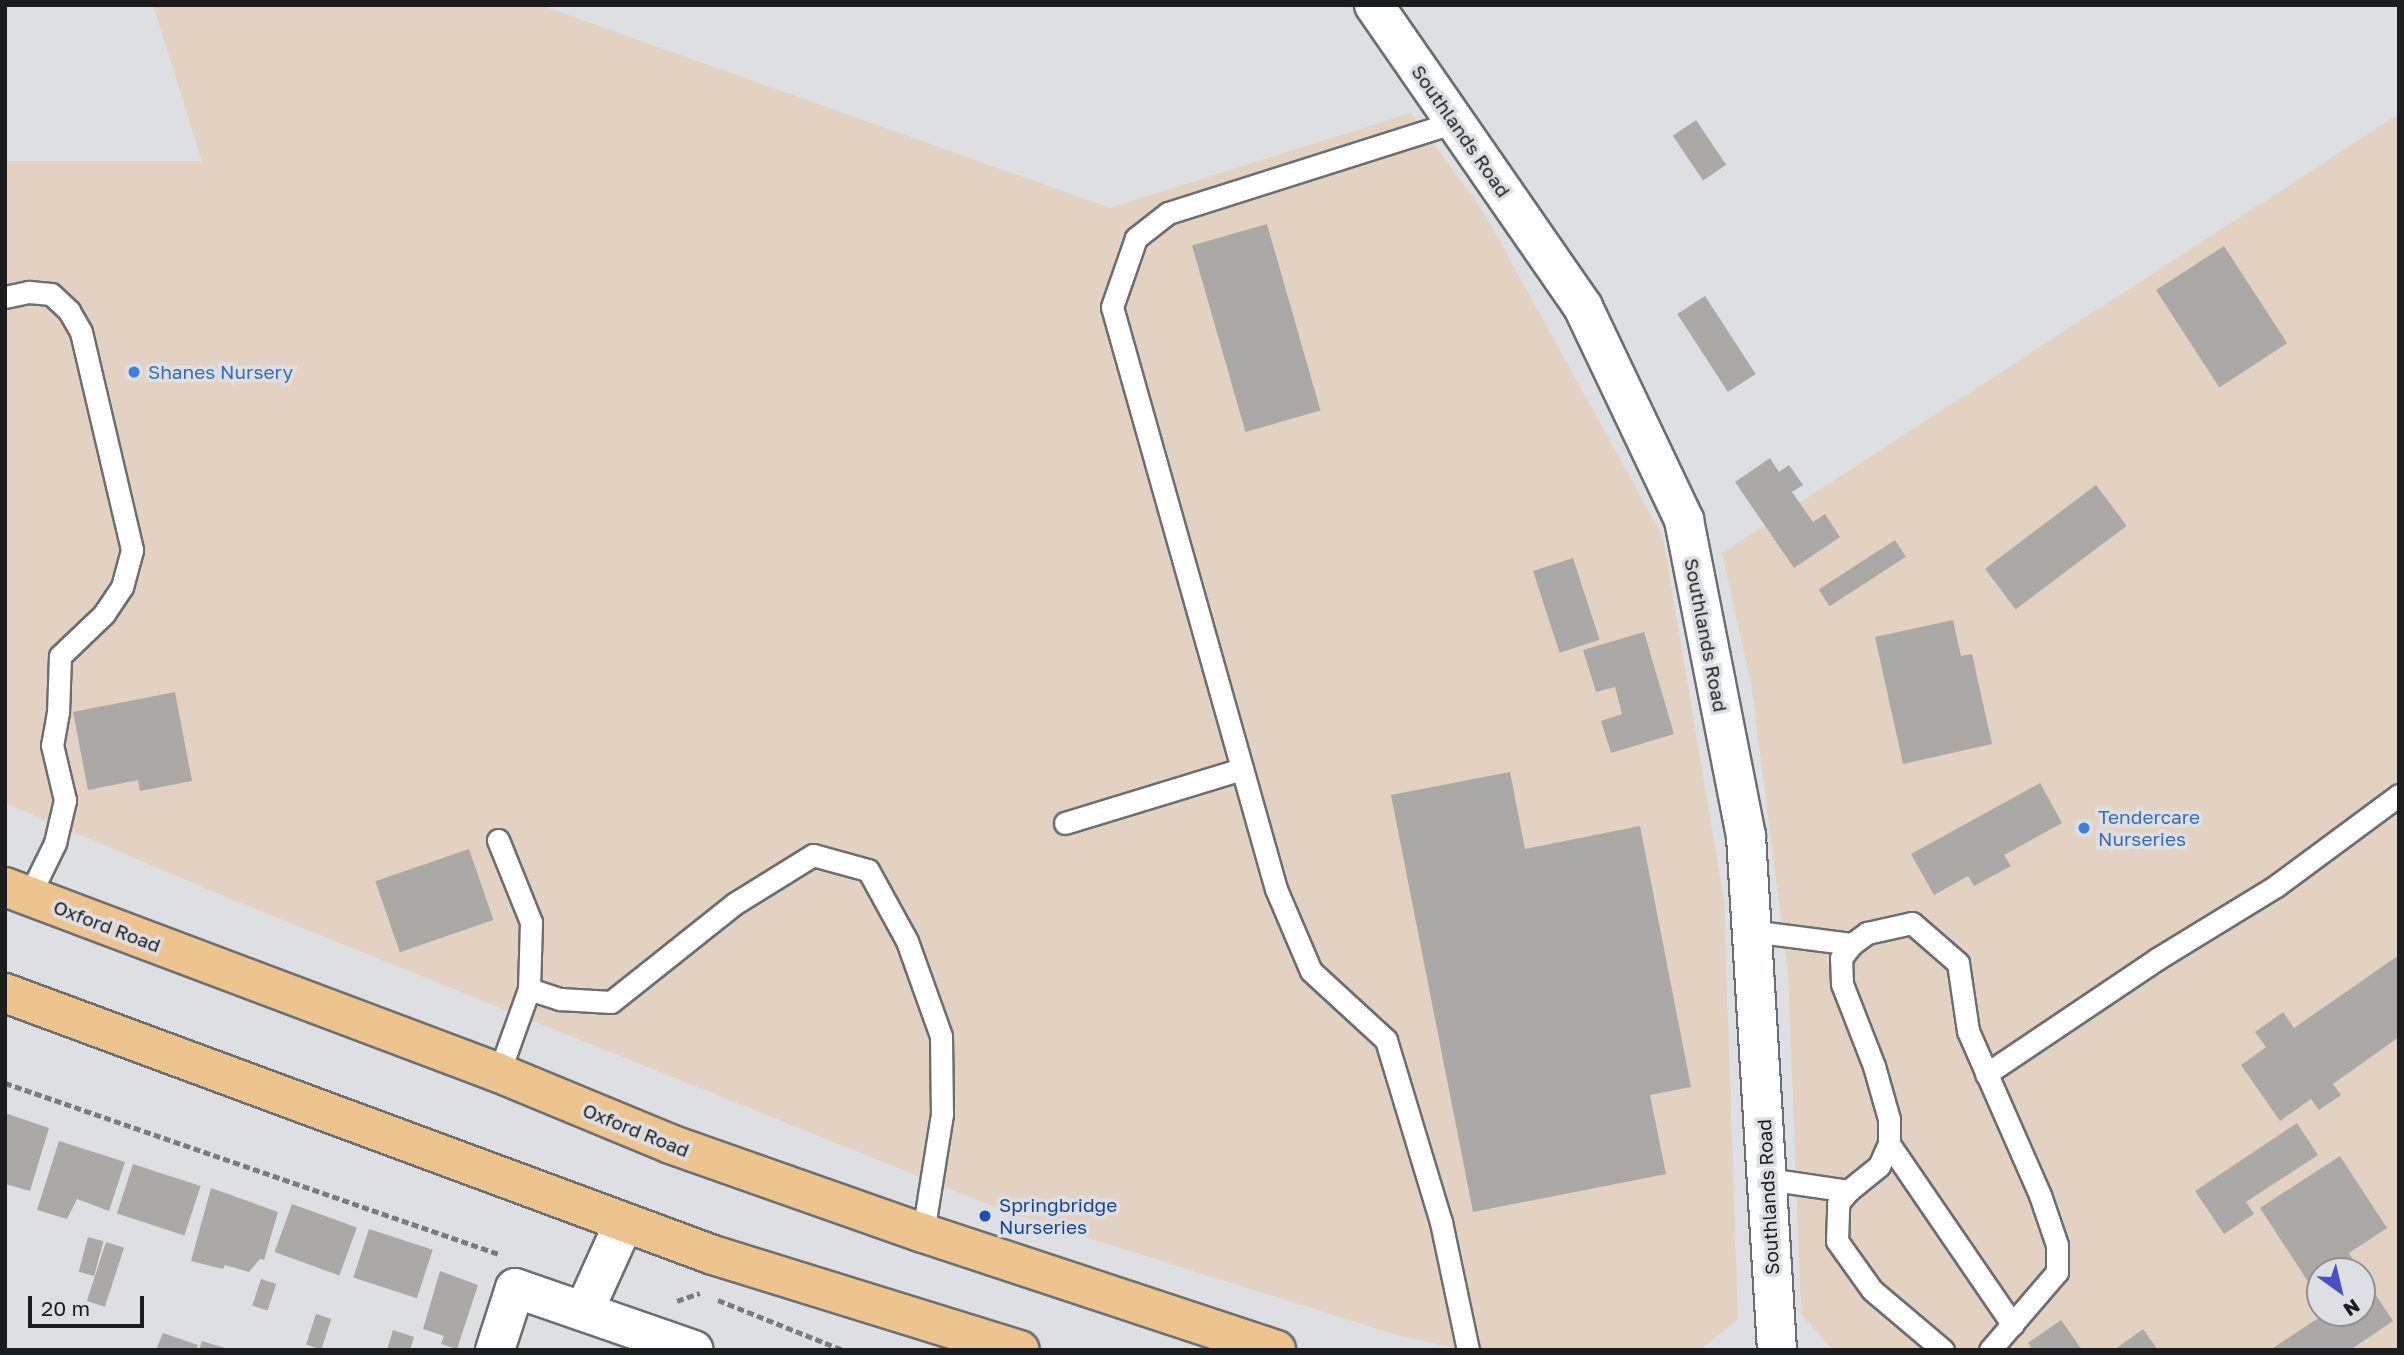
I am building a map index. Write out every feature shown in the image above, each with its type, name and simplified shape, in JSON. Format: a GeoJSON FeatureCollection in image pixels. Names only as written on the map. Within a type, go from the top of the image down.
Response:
{"type":"FeatureCollection","features":[{"type":"Feature","properties":{"kind":"highway","name":"Oxford Road"},"geometry":{"type":"LineString","coordinates":[[17,892],[499,1073],[670,1144],[923,1234],[1276,1350]]}},
{"type":"Feature","properties":{"kind":"highway"},"geometry":{"type":"LineString","coordinates":[[5,993],[713,1255],[1020,1350]]}},
{"type":"Feature","properties":{"kind":"street","name":"Southlands Road"},"geometry":{"type":"LineString","coordinates":[[1374,5],[1583,307],[1684,520],[1746,836],[1777,1350]]}},
{"type":"Feature","properties":{"kind":"street"},"geometry":{"type":"LineString","coordinates":[[583,1311],[624,1223]]}},
{"type":"Feature","properties":{"kind":"street"},"geometry":{"type":"LineString","coordinates":[[495,1350],[516,1288],[694,1350]]}},
{"type":"Feature","properties":{"kind":"lane"},"geometry":{"type":"LineString","coordinates":[[1455,122],[1168,213],[1136,238],[1112,307],[1276,889],[1311,971],[1386,1040],[1441,1222],[1468,1350]]}},
{"type":"Feature","properties":{"kind":"lane"},"geometry":{"type":"LineString","coordinates":[[5,297],[29,292],[51,294],[69,311],[81,332],[132,550],[122,587],[104,614],[60,656],[58,712],[52,745],[65,800],[55,843],[17,892]]}},
{"type":"Feature","properties":{"kind":"lane"},"geometry":{"type":"LineString","coordinates":[[1065,823],[1242,769]]}},
{"type":"Feature","properties":{"kind":"lane"},"geometry":{"type":"LineString","coordinates":[[1986,1074],[2157,959],[2276,886],[2399,795]]}},
{"type":"Feature","properties":{"kind":"lane"},"geometry":{"type":"LineString","coordinates":[[498,840],[531,922],[529,989],[499,1073]]}},
{"type":"Feature","properties":{"kind":"lane"},"geometry":{"type":"LineString","coordinates":[[529,989],[560,999],[611,1002],[734,904],[813,855],[868,870],[907,941],[941,1036],[943,1114],[923,1234]]}},
{"type":"Feature","properties":{"kind":"lane"},"geometry":{"type":"LineString","coordinates":[[1943,1350],[1872,1290],[1837,1241],[1838,1203],[1848,1191],[1879,1166],[1889,1144],[1889,1119],[1874,1066],[1842,984],[1841,958],[1852,944],[1867,933],[1912,923],[1958,962],[1968,1031],[2040,1195],[2057,1245],[2057,1272],[1990,1350]]}},
{"type":"Feature","properties":{"kind":"lane"},"geometry":{"type":"LineString","coordinates":[[1751,931],[1852,944]]}},
{"type":"Feature","properties":{"kind":"lane"},"geometry":{"type":"LineString","coordinates":[[1889,1144],[2013,1325]]}},
{"type":"Feature","properties":{"kind":"lane"},"geometry":{"type":"LineString","coordinates":[[1767,1179],[1848,1191]]}},
{"type":"Feature","properties":{"kind":"path"},"geometry":{"type":"LineString","coordinates":[[5,1083],[516,1259],[516,1288]]}},
{"type":"Feature","properties":{"kind":"path"},"geometry":{"type":"LineString","coordinates":[[698,1292],[843,1350]]}},
{"type":"Feature","properties":{"kind":"shaded area"},"geometry":{"type":"Polygon","coordinates":[[[153,5],[540,5],[1110,208],[1411,113],[1483,211],[1663,537],[1724,900],[1738,1319],[1700,1350],[1464,1350],[1400,1336],[1012,1214],[233,900],[5,803],[5,161],[202,161],[153,5]]]}},
{"type":"Feature","properties":{"kind":"shaded area","name":"Tendercare Nurseries"},"geometry":{"type":"Polygon","coordinates":[[[2399,114],[2399,1350],[1833,1350],[1801,1314],[1788,973],[1751,684],[1722,553],[2399,114]]]}},
{"type":"Feature","properties":{"kind":"building"},"geometry":{"type":"Polygon","coordinates":[[[1696,120],[1726,165],[1703,180],[1673,136],[1696,120]]]}},
{"type":"Feature","properties":{"kind":"building"},"geometry":{"type":"Polygon","coordinates":[[[1267,224],[1320,410],[1245,432],[1192,245],[1267,224]]]}},
{"type":"Feature","properties":{"kind":"building"},"geometry":{"type":"Polygon","coordinates":[[[2224,246],[2287,343],[2219,387],[2156,290],[2224,246]]]}},
{"type":"Feature","properties":{"kind":"building"},"geometry":{"type":"Polygon","coordinates":[[[1705,296],[1756,374],[1728,392],[1677,314],[1705,296]]]}},
{"type":"Feature","properties":{"kind":"building"},"geometry":{"type":"Polygon","coordinates":[[[1770,458],[1779,472],[1789,465],[1803,485],[1792,492],[1813,522],[1825,514],[1840,537],[1794,568],[1735,482],[1770,458]]]}},
{"type":"Feature","properties":{"kind":"building"},"geometry":{"type":"Polygon","coordinates":[[[2096,485],[2127,526],[2016,609],[1985,569],[2096,485]]]}},
{"type":"Feature","properties":{"kind":"building"},"geometry":{"type":"Polygon","coordinates":[[[1895,540],[1906,557],[1830,606],[1819,590],[1895,540]]]}},
{"type":"Feature","properties":{"kind":"building"},"geometry":{"type":"Polygon","coordinates":[[[1573,558],[1600,640],[1560,653],[1533,571],[1573,558]]]}},
{"type":"Feature","properties":{"kind":"building"},"geometry":{"type":"Polygon","coordinates":[[[1953,620],[1961,656],[1972,654],[1992,744],[1903,764],[1875,637],[1953,620]]]}},
{"type":"Feature","properties":{"kind":"building"},"geometry":{"type":"Polygon","coordinates":[[[1644,632],[1674,734],[1611,753],[1601,721],[1622,714],[1615,687],[1596,692],[1583,650],[1644,632]]]}},
{"type":"Feature","properties":{"kind":"building"},"geometry":{"type":"Polygon","coordinates":[[[175,692],[192,781],[140,791],[138,780],[88,790],[73,712],[175,692]]]}},
{"type":"Feature","properties":{"kind":"building"},"geometry":{"type":"Polygon","coordinates":[[[1510,772],[1525,849],[1640,826],[1691,1087],[1650,1095],[1666,1174],[1473,1212],[1391,795],[1510,772]]]}},
{"type":"Feature","properties":{"kind":"building"},"geometry":{"type":"Polygon","coordinates":[[[2040,783],[2062,823],[2004,855],[2011,866],[1974,886],[1968,876],[1934,895],[1911,854],[2040,783]]]}},
{"type":"Feature","properties":{"kind":"building"},"geometry":{"type":"Polygon","coordinates":[[[469,849],[493,920],[400,952],[375,881],[469,849]]]}},
{"type":"Feature","properties":{"kind":"building"},"geometry":{"type":"Polygon","coordinates":[[[2399,955],[2399,1037],[2333,1084],[2341,1095],[2319,1110],[2311,1099],[2280,1121],[2241,1065],[2266,1047],[2255,1032],[2283,1012],[2294,1028],[2399,955]]]}},
{"type":"Feature","properties":{"kind":"building"},"geometry":{"type":"Polygon","coordinates":[[[5,1113],[49,1128],[30,1191],[5,1184],[5,1113]]]}},
{"type":"Feature","properties":{"kind":"building"},"geometry":{"type":"Polygon","coordinates":[[[2297,1123],[2318,1155],[2246,1202],[2254,1214],[2224,1234],[2195,1191],[2297,1123]]]}},
{"type":"Feature","properties":{"kind":"building"},"geometry":{"type":"Polygon","coordinates":[[[59,1141],[125,1162],[109,1211],[77,1199],[67,1219],[37,1210],[59,1141]]]}},
{"type":"Feature","properties":{"kind":"building"},"geometry":{"type":"Polygon","coordinates":[[[2340,1156],[2387,1228],[2349,1253],[2351,1257],[2306,1257],[2306,1279],[2260,1208],[2340,1156]]]}},
{"type":"Feature","properties":{"kind":"building"},"geometry":{"type":"Polygon","coordinates":[[[133,1164],[201,1186],[184,1235],[117,1213],[133,1164]]]}},
{"type":"Feature","properties":{"kind":"building"},"geometry":{"type":"Polygon","coordinates":[[[211,1188],[278,1212],[264,1260],[260,1259],[249,1272],[225,1265],[223,1269],[191,1261],[211,1188]]]}},
{"type":"Feature","properties":{"kind":"building"},"geometry":{"type":"Polygon","coordinates":[[[292,1204],[357,1228],[339,1276],[275,1252],[292,1204]]]}},
{"type":"Feature","properties":{"kind":"building"},"geometry":{"type":"Polygon","coordinates":[[[369,1229],[433,1250],[417,1298],[353,1278],[369,1229]]]}},
{"type":"Feature","properties":{"kind":"building"},"geometry":{"type":"Polygon","coordinates":[[[88,1237],[103,1241],[94,1276],[79,1272],[88,1237]]]}},
{"type":"Feature","properties":{"kind":"building"},"geometry":{"type":"Polygon","coordinates":[[[106,1242],[124,1248],[105,1307],[87,1301],[106,1242]]]}},
{"type":"Feature","properties":{"kind":"building"},"geometry":{"type":"Polygon","coordinates":[[[440,1271],[478,1285],[457,1349],[441,1344],[444,1336],[423,1329],[440,1271]]]}},
{"type":"Feature","properties":{"kind":"building"},"geometry":{"type":"Polygon","coordinates":[[[261,1279],[276,1284],[268,1311],[252,1306],[261,1279]]]}},
{"type":"Feature","properties":{"kind":"building"},"geometry":{"type":"Polygon","coordinates":[[[2376,1295],[2393,1321],[2350,1350],[2270,1350],[2306,1326],[2376,1327],[2376,1295]]]}},
{"type":"Feature","properties":{"kind":"building"},"geometry":{"type":"Polygon","coordinates":[[[316,1314],[331,1319],[321,1349],[306,1344],[316,1314]]]}},
{"type":"Feature","properties":{"kind":"building"},"geometry":{"type":"Polygon","coordinates":[[[2061,1320],[2082,1350],[2033,1350],[2028,1343],[2061,1320]]]}},
{"type":"Feature","properties":{"kind":"building"},"geometry":{"type":"Polygon","coordinates":[[[2143,1329],[2158,1350],[2114,1350],[2143,1329]]]}},
{"type":"Feature","properties":{"kind":"building"},"geometry":{"type":"Polygon","coordinates":[[[393,1330],[414,1337],[410,1350],[387,1350],[393,1330]]]}},
{"type":"Feature","properties":{"kind":"building"},"geometry":{"type":"Polygon","coordinates":[[[163,1333],[198,1345],[196,1350],[156,1350],[163,1333]]]}},
{"type":"Feature","properties":{"kind":"building"},"geometry":{"type":"Polygon","coordinates":[[[202,1341],[228,1349],[228,1350],[199,1350],[202,1341]]]}},
{"type":"Feature","properties":{"kind":"place","name":"Shanes Nursery"},"geometry":{"type":"Point","coordinates":[134,372]}},
{"type":"Feature","properties":{"kind":"place","name":"Tendercare Nurseries"},"geometry":{"type":"Point","coordinates":[2084,828]}},
{"type":"Feature","properties":{"kind":"place","name":"Springbridge Nurseries"},"geometry":{"type":"Point","coordinates":[985,1216]}}]}
